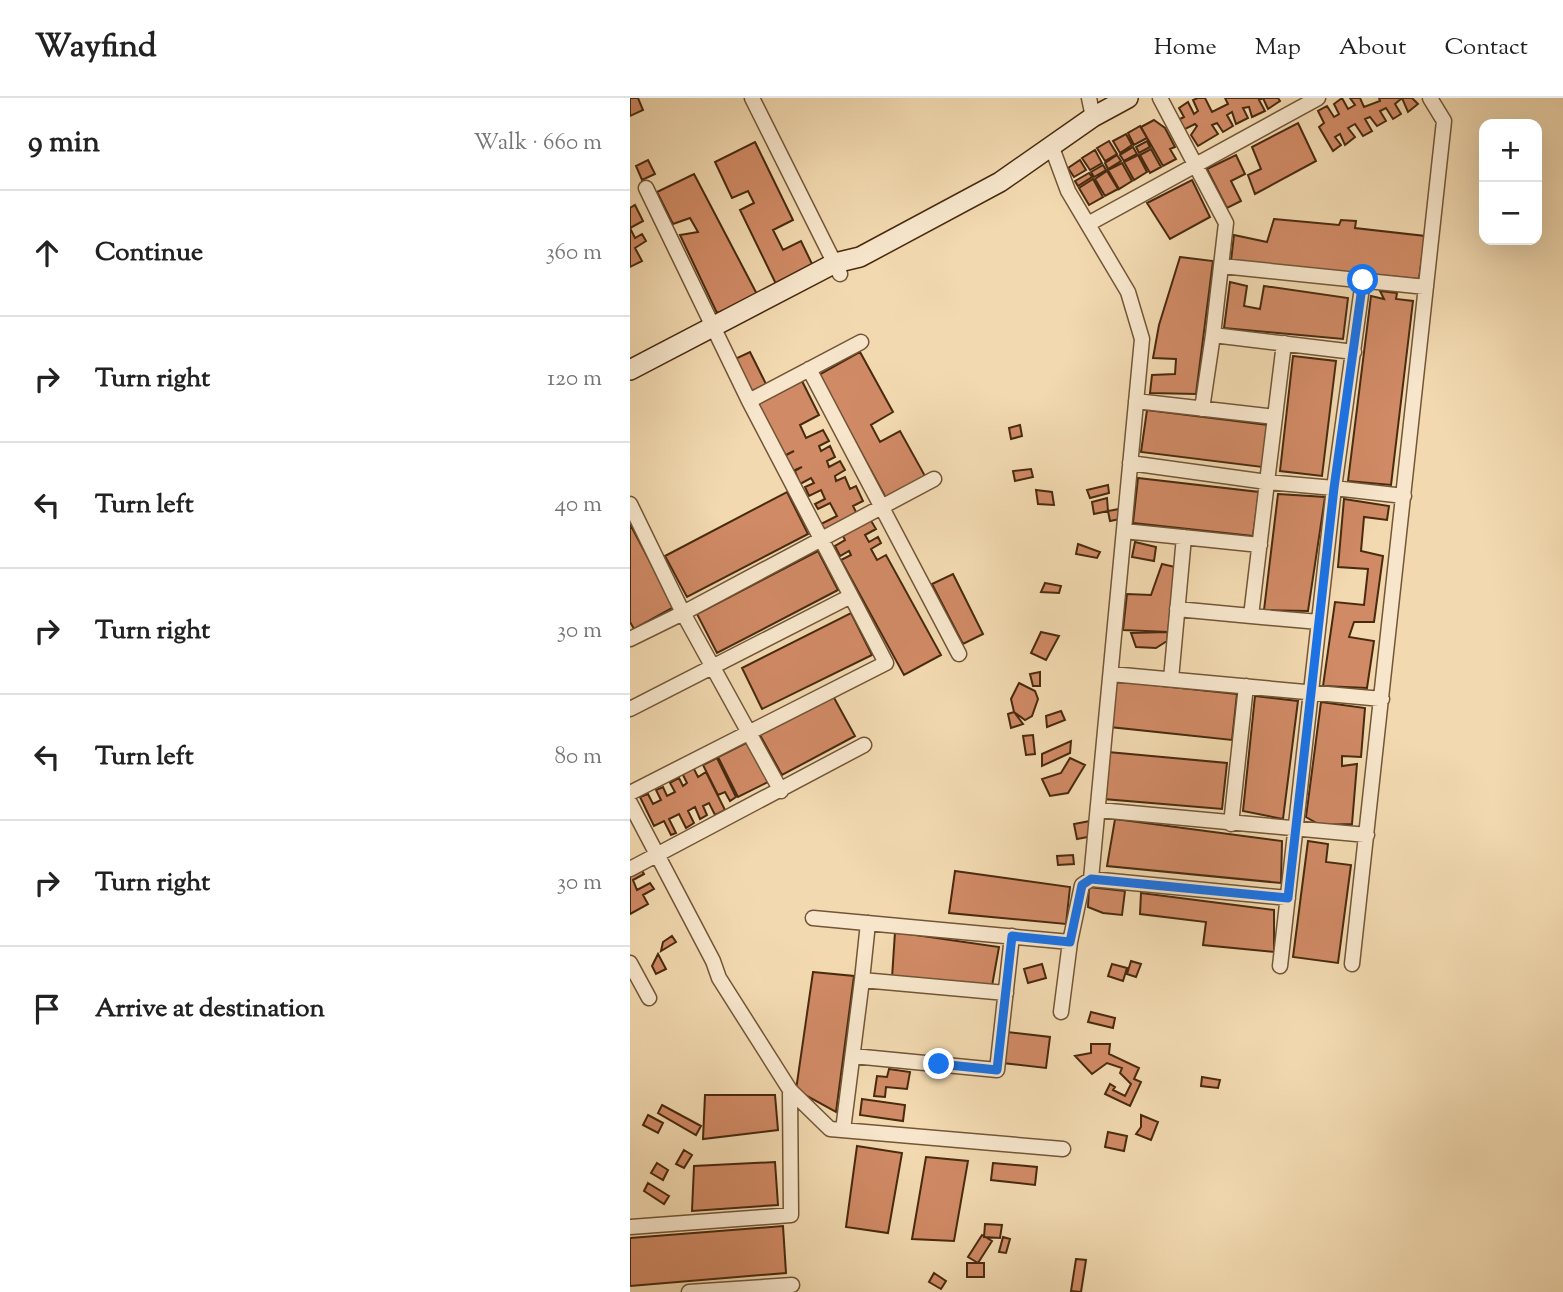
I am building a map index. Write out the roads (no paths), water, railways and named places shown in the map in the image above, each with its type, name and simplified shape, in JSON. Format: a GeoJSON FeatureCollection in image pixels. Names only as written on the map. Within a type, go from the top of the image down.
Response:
{"type":"FeatureCollection","features":[{"type":"Feature","properties":{"kind":"street"},"geometry":{"type":"LineString","coordinates":[[752,98],[837,269]]}},
{"type":"Feature","properties":{"kind":"street"},"geometry":{"type":"LineString","coordinates":[[630,384],[716,332],[1000,182],[1051,145],[1091,107],[1128,98]]}},
{"type":"Feature","properties":{"kind":"street"},"geometry":{"type":"LineString","coordinates":[[1160,98],[1226,223],[1202,409]]}},
{"type":"Feature","properties":{"kind":"street"},"geometry":{"type":"LineString","coordinates":[[1088,224],[1318,98]]}},
{"type":"Feature","properties":{"kind":"street"},"geometry":{"type":"LineString","coordinates":[[1352,964],[1444,121],[1430,98]]}},
{"type":"Feature","properties":{"kind":"street"},"geometry":{"type":"LineString","coordinates":[[1051,145],[1068,191],[1128,292],[1142,339],[1091,879]]}},
{"type":"Feature","properties":{"kind":"street"},"geometry":{"type":"LineString","coordinates":[[630,793],[886,663],[749,401],[646,188]]}},
{"type":"Feature","properties":{"kind":"street"},"geometry":{"type":"LineString","coordinates":[[1222,266],[1426,287]]}},
{"type":"Feature","properties":{"kind":"street"},"geometry":{"type":"LineString","coordinates":[[1280,966],[1334,488],[1363,280]]}},
{"type":"Feature","properties":{"kind":"street"},"geometry":{"type":"LineString","coordinates":[[630,370],[716,332]]}},
{"type":"Feature","properties":{"kind":"street"},"geometry":{"type":"LineString","coordinates":[[1213,335],[1354,352]]}},
{"type":"Feature","properties":{"kind":"street"},"geometry":{"type":"LineString","coordinates":[[749,401],[860,342]]}},
{"type":"Feature","properties":{"kind":"street"},"geometry":{"type":"LineString","coordinates":[[1251,616],[1284,343]]}},
{"type":"Feature","properties":{"kind":"street"},"geometry":{"type":"LineString","coordinates":[[809,369],[959,654]]}},
{"type":"Feature","properties":{"kind":"street"},"geometry":{"type":"LineString","coordinates":[[1136,401],[1275,417]]}},
{"type":"Feature","properties":{"kind":"street"},"geometry":{"type":"LineString","coordinates":[[1130,463],[1267,482],[1404,496]]}},
{"type":"Feature","properties":{"kind":"street"},"geometry":{"type":"LineString","coordinates":[[630,639],[684,613],[934,479]]}},
{"type":"Feature","properties":{"kind":"street"},"geometry":{"type":"LineString","coordinates":[[630,504],[684,613],[781,791]]}},
{"type":"Feature","properties":{"kind":"street"},"geometry":{"type":"LineString","coordinates":[[1124,531],[1260,545]]}},
{"type":"Feature","properties":{"kind":"street"},"geometry":{"type":"LineString","coordinates":[[1171,680],[1184,537]]}},
{"type":"Feature","properties":{"kind":"street"},"geometry":{"type":"LineString","coordinates":[[630,709],[850,596]]}},
{"type":"Feature","properties":{"kind":"street"},"geometry":{"type":"LineString","coordinates":[[1177,609],[1319,622]]}},
{"type":"Feature","properties":{"kind":"street"},"geometry":{"type":"LineString","coordinates":[[1111,674],[1382,699]]}},
{"type":"Feature","properties":{"kind":"street"},"geometry":{"type":"LineString","coordinates":[[1231,824],[1246,687]]}},
{"type":"Feature","properties":{"kind":"street"},"geometry":{"type":"LineString","coordinates":[[630,869],[864,745]]}},
{"type":"Feature","properties":{"kind":"street"},"geometry":{"type":"LineString","coordinates":[[630,803],[713,961],[719,978],[790,1090],[830,1129],[1063,1149]]}},
{"type":"Feature","properties":{"kind":"street"},"geometry":{"type":"LineString","coordinates":[[1098,810],[1367,835]]}},
{"type":"Feature","properties":{"kind":"street"},"geometry":{"type":"LineString","coordinates":[[1061,1012],[1070,942],[1082,885],[1091,879],[1288,898]]}},
{"type":"Feature","properties":{"kind":"street"},"geometry":{"type":"LineString","coordinates":[[813,918],[1070,942]]}},
{"type":"Feature","properties":{"kind":"street"},"geometry":{"type":"LineString","coordinates":[[844,1130],[868,923]]}},
{"type":"Feature","properties":{"kind":"street"},"geometry":{"type":"LineString","coordinates":[[853,1056],[997,1070],[1012,936]]}},
{"type":"Feature","properties":{"kind":"street"},"geometry":{"type":"LineString","coordinates":[[630,963],[649,998]]}},
{"type":"Feature","properties":{"kind":"street"},"geometry":{"type":"LineString","coordinates":[[862,980],[1006,993]]}},
{"type":"Feature","properties":{"kind":"street"},"geometry":{"type":"LineString","coordinates":[[630,1227],[791,1214],[790,1090]]}},
{"type":"Feature","properties":{"kind":"street"},"geometry":{"type":"LineString","coordinates":[[689,1292],[792,1285]]}}]}
